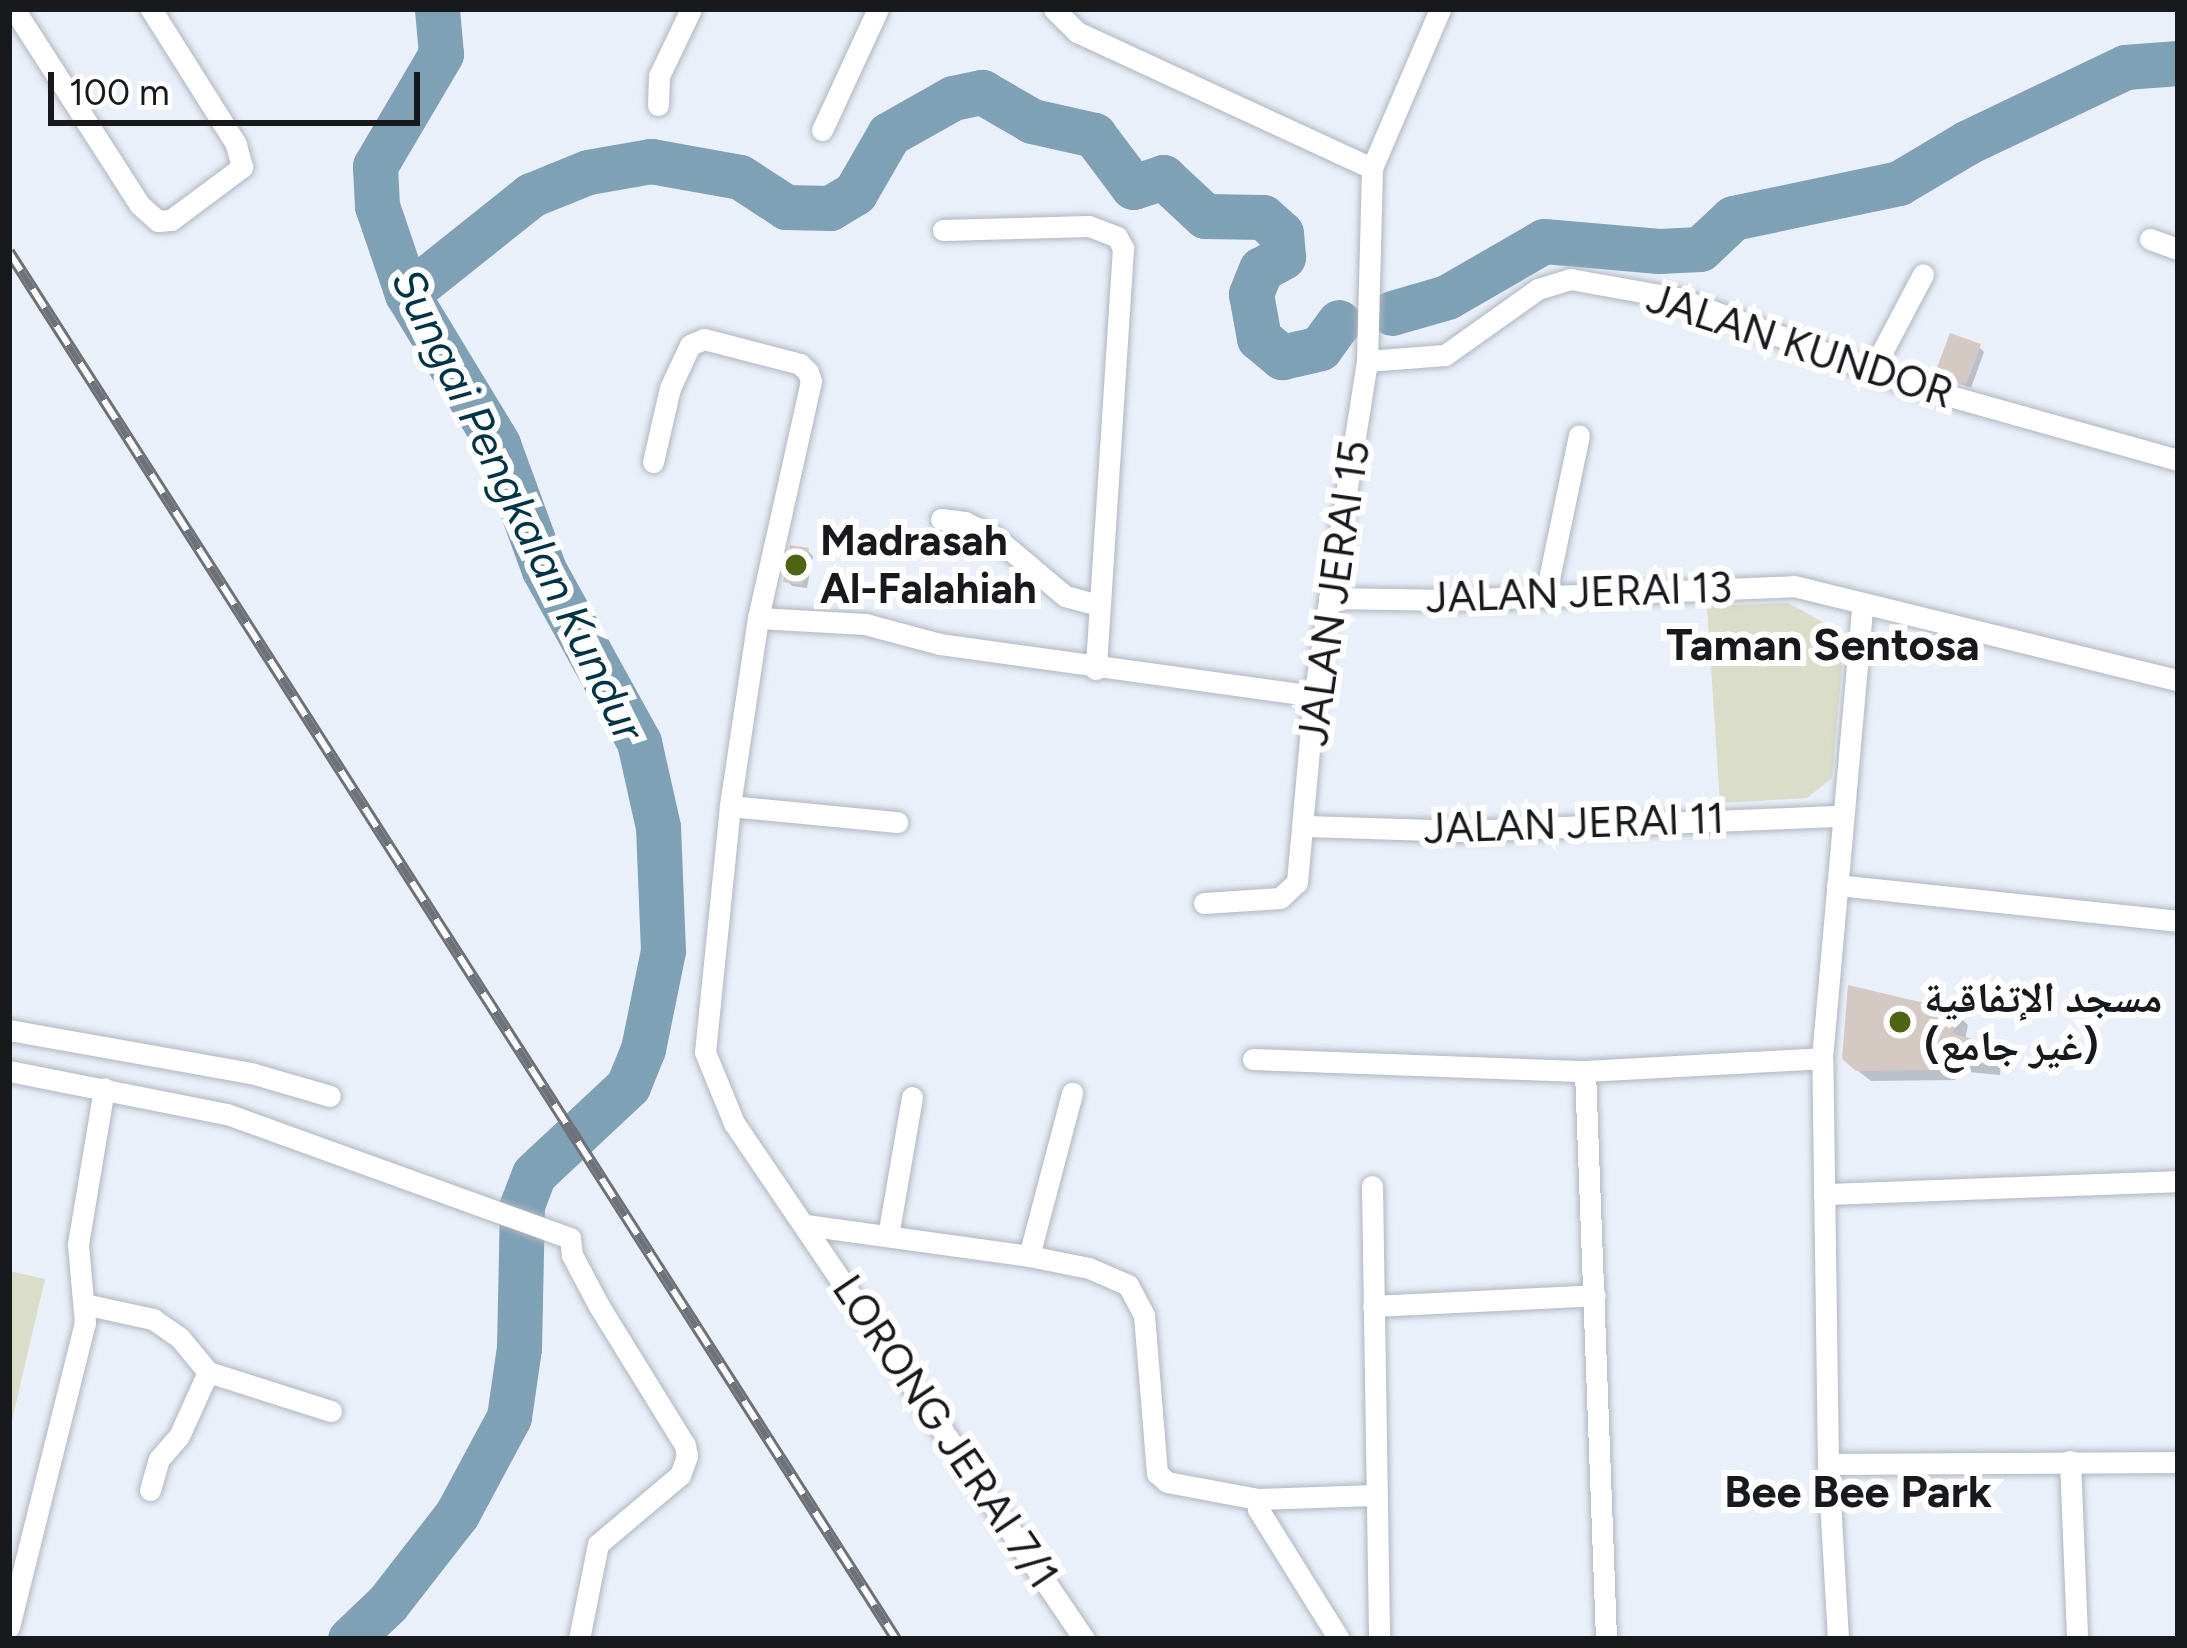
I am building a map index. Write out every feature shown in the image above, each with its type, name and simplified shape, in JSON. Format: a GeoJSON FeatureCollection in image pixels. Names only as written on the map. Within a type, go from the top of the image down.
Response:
{"type":"FeatureCollection","features":[{"type":"Feature","properties":{"kind":"street"},"geometry":{"type":"LineString","coordinates":[[14,9],[140,205],[158,221],[171,220],[242,166],[236,144],[151,9]]}},
{"type":"Feature","properties":{"kind":"street"},"geometry":{"type":"LineString","coordinates":[[658,105],[659,76],[691,9]]}},
{"type":"Feature","properties":{"kind":"street"},"geometry":{"type":"LineString","coordinates":[[822,130],[878,9]]}},
{"type":"Feature","properties":{"kind":"street"},"geometry":{"type":"LineString","coordinates":[[1054,9],[1077,32],[1372,168],[1437,10]]}},
{"type":"Feature","properties":{"kind":"street","name":"JALAN JERAI 15"},"geometry":{"type":"LineString","coordinates":[[1204,903],[1265,902],[1292,891],[1306,826],[1314,696],[1367,361],[1372,168]]}},
{"type":"Feature","properties":{"kind":"street"},"geometry":{"type":"LineString","coordinates":[[943,230],[1089,226],[1117,237],[1124,248],[1096,668]]}},
{"type":"Feature","properties":{"kind":"street"},"geometry":{"type":"LineString","coordinates":[[2150,239],[2178,249]]}},
{"type":"Feature","properties":{"kind":"street"},"geometry":{"type":"LineString","coordinates":[[1874,369],[1923,274]]}},
{"type":"Feature","properties":{"kind":"street","name":"JALAN KUNDOR"},"geometry":{"type":"LineString","coordinates":[[1367,361],[1445,355],[1538,289],[1570,279],[1677,298],[1998,411],[2178,460]]}},
{"type":"Feature","properties":{"kind":"street","name":"LORONG JERAI 7/1"},"geometry":{"type":"LineString","coordinates":[[653,462],[670,388],[690,345],[704,339],[800,364],[808,372],[811,381],[758,618],[730,806],[705,1052],[734,1123],[1084,1639]]}},
{"type":"Feature","properties":{"kind":"street"},"geometry":{"type":"LineString","coordinates":[[1546,593],[1579,435]]}},
{"type":"Feature","properties":{"kind":"street"},"geometry":{"type":"LineString","coordinates":[[941,519],[965,522],[994,537],[1065,596],[1100,604]]}},
{"type":"Feature","properties":{"kind":"street","name":"JALAN JERAI 13"},"geometry":{"type":"LineString","coordinates":[[1329,598],[1452,600],[1794,586],[2178,680]]}},
{"type":"Feature","properties":{"kind":"street"},"geometry":{"type":"LineString","coordinates":[[1838,1639],[1828,1464],[1822,1058],[1862,606]]}},
{"type":"Feature","properties":{"kind":"street"},"geometry":{"type":"LineString","coordinates":[[758,618],[865,624],[940,644],[1314,696]]}},
{"type":"Feature","properties":{"kind":"street"},"geometry":{"type":"LineString","coordinates":[[730,806],[897,821]]}},
{"type":"Feature","properties":{"kind":"street","name":"JALAN JERAI 11"},"geometry":{"type":"LineString","coordinates":[[1306,826],[1463,830],[1843,816]]}},
{"type":"Feature","properties":{"kind":"street"},"geometry":{"type":"LineString","coordinates":[[1838,885],[2178,921]]}},
{"type":"Feature","properties":{"kind":"street"},"geometry":{"type":"LineString","coordinates":[[9,1030],[251,1073],[330,1096]]}},
{"type":"Feature","properties":{"kind":"street"},"geometry":{"type":"LineString","coordinates":[[1253,1059],[1586,1071],[1822,1058]]}},
{"type":"Feature","properties":{"kind":"street"},"geometry":{"type":"LineString","coordinates":[[9,1071],[226,1114],[561,1236],[686,1445],[687,1456],[680,1475],[598,1544],[579,1639]]}},
{"type":"Feature","properties":{"kind":"street"},"geometry":{"type":"LineString","coordinates":[[1586,1071],[1606,1639]]}},
{"type":"Feature","properties":{"kind":"street"},"geometry":{"type":"LineString","coordinates":[[9,1627],[85,1323],[78,1244],[104,1088]]}},
{"type":"Feature","properties":{"kind":"street"},"geometry":{"type":"LineString","coordinates":[[1029,1256],[1072,1093]]}},
{"type":"Feature","properties":{"kind":"street"},"geometry":{"type":"LineString","coordinates":[[889,1236],[913,1097]]}},
{"type":"Feature","properties":{"kind":"street"},"geometry":{"type":"LineString","coordinates":[[1824,1193],[2178,1181]]}},
{"type":"Feature","properties":{"kind":"street"},"geometry":{"type":"LineString","coordinates":[[1372,1186],[1379,1639]]}},
{"type":"Feature","properties":{"kind":"street"},"geometry":{"type":"LineString","coordinates":[[806,1226],[1029,1256],[1089,1268],[1129,1285],[1144,1316],[1157,1473],[1179,1487],[1258,1499],[1374,1495]]}},
{"type":"Feature","properties":{"kind":"street"},"geometry":{"type":"LineString","coordinates":[[1373,1306],[1595,1295]]}},
{"type":"Feature","properties":{"kind":"street"},"geometry":{"type":"LineString","coordinates":[[84,1304],[166,1325],[208,1372],[332,1411]]}},
{"type":"Feature","properties":{"kind":"street"},"geometry":{"type":"LineString","coordinates":[[150,1490],[159,1459],[179,1436],[208,1372]]}},
{"type":"Feature","properties":{"kind":"street"},"geometry":{"type":"LineString","coordinates":[[2071,1460],[2077,1639]]}},
{"type":"Feature","properties":{"kind":"street"},"geometry":{"type":"LineString","coordinates":[[1828,1464],[2178,1462]]}},
{"type":"Feature","properties":{"kind":"street"},"geometry":{"type":"LineString","coordinates":[[1258,1499],[1258,1509],[1339,1639]]}},
{"type":"Feature","properties":{"kind":"green space","name":"Taman Sentosa"},"geometry":{"type":"Polygon","coordinates":[[[1788,603],[1845,634],[1832,778],[1807,798],[1720,803],[1707,606],[1788,603]]]}},
{"type":"Feature","properties":{"kind":"green space"},"geometry":{"type":"Polygon","coordinates":[[[9,1271],[45,1279],[9,1433],[9,1271]]]}},
{"type":"Feature","properties":{"kind":"building"},"geometry":{"type":"Polygon","coordinates":[[[1950,333],[1981,344],[1966,385],[1934,376],[1950,333]]]}},
{"type":"Feature","properties":{"kind":"building","name":"Madrasah Al-Falahiah"},"geometry":{"type":"Polygon","coordinates":[[[790,545],[809,548],[803,585],[783,582],[790,545]]]}},
{"type":"Feature","properties":{"kind":"building","name":"مسجد الإتفاقية (غير جامع)"},"geometry":{"type":"Polygon","coordinates":[[[1848,985],[1958,1011],[1953,1033],[1991,1045],[1990,1065],[1947,1061],[1943,1070],[1856,1071],[1842,1059],[1848,985]]]}},
{"type":"Feature","properties":{"kind":"waterway","name":"Sungai Pengkalan Kundur"},"geometry":{"type":"LineString","coordinates":[[350,1639],[387,1604],[457,1514],[509,1417],[519,1348],[522,1205],[534,1174],[628,1086],[643,1049],[663,951],[658,827],[639,742],[544,570],[498,444],[407,294],[377,206],[375,166],[441,54],[437,9]]}},
{"type":"Feature","properties":{"kind":"waterway"},"geometry":{"type":"LineString","coordinates":[[1392,313],[1447,297],[1544,241],[1659,251],[1700,249],[1733,218],[1899,183],[1968,142],[2125,67],[2178,63]]}},
{"type":"Feature","properties":{"kind":"waterway"},"geometry":{"type":"LineString","coordinates":[[407,294],[531,195],[588,172],[651,161],[740,177],[786,207],[830,208],[855,193],[889,134],[953,98],[982,92],[1032,121],[1094,135],[1133,187],[1163,177],[1205,216],[1263,217],[1281,233],[1283,257],[1261,269],[1251,294],[1259,338],[1282,357],[1320,348],[1339,322]]}},
{"type":"Feature","properties":{"kind":"railway"},"geometry":{"type":"LineString","coordinates":[[9,252],[896,1639]]}},
{"type":"Feature","properties":{"kind":"place","name":"Madrasah Al-Falahiah"},"geometry":{"type":"Point","coordinates":[796,565]}},
{"type":"Feature","properties":{"kind":"place","name":"مسجد الإتفاقية (غير جامع)"},"geometry":{"type":"Point","coordinates":[1900,1022]}},
{"type":"Feature","properties":{"kind":"district","name":"Taman Sentosa"},"geometry":{"type":"Point","coordinates":[1823,645]}},
{"type":"Feature","properties":{"kind":"district","name":"Bee Bee Park"},"geometry":{"type":"Point","coordinates":[1858,1492]}}]}
